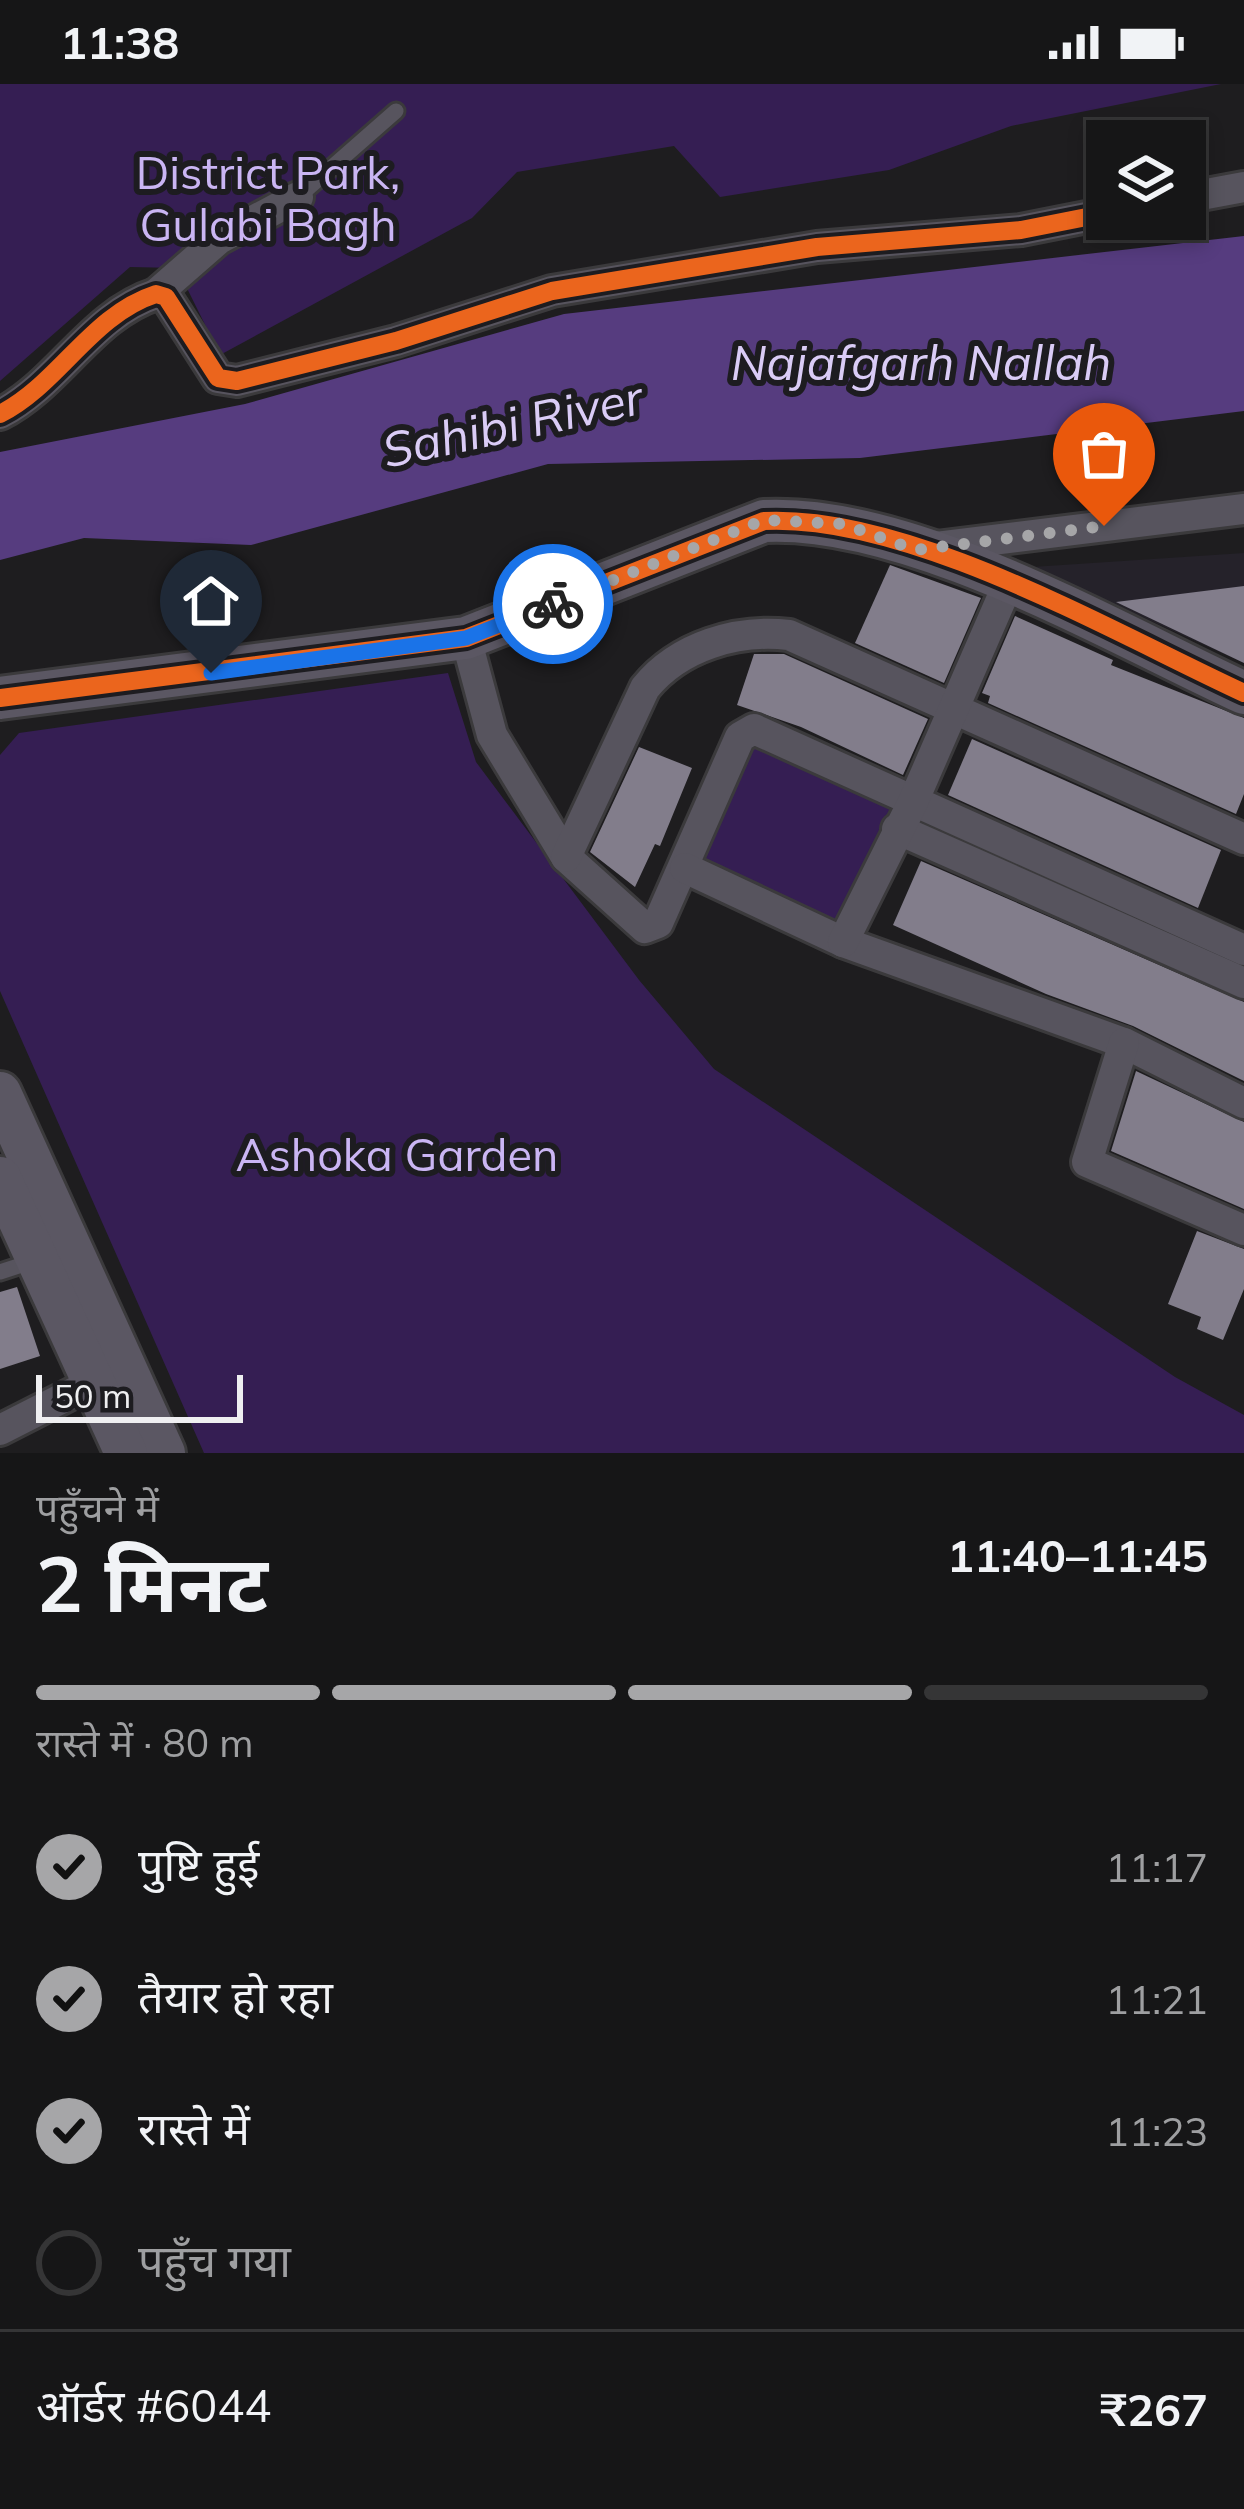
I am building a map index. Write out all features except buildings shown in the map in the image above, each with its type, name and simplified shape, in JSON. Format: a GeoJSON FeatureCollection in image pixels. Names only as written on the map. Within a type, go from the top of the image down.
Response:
{"type":"FeatureCollection","features":[{"type":"Feature","properties":{"kind":"street"},"geometry":{"type":"LineString","coordinates":[[1206,194],[1244,188]]}},
{"type":"Feature","properties":{"kind":"street"},"geometry":{"type":"LineString","coordinates":[[0,413],[44,383],[104,324],[161,296],[220,239],[298,197]]}},
{"type":"Feature","properties":{"kind":"street"},"geometry":{"type":"LineString","coordinates":[[161,296],[218,378],[237,382],[395,341],[552,291],[818,247],[1021,230],[1086,217]]}},
{"type":"Feature","properties":{"kind":"street"},"geometry":{"type":"LineString","coordinates":[[916,550],[1244,509]]}},
{"type":"Feature","properties":{"kind":"street"},"geometry":{"type":"LineString","coordinates":[[0,698],[466,638],[764,520],[843,524],[916,550],[1008,584],[1244,693]]}},
{"type":"Feature","properties":{"kind":"street"},"geometry":{"type":"LineString","coordinates":[[843,942],[913,802],[949,708],[1008,584]]}},
{"type":"Feature","properties":{"kind":"street"},"geometry":{"type":"LineString","coordinates":[[566,857],[645,688],[662,668],[718,640],[751,630],[789,635],[1244,838]]}},
{"type":"Feature","properties":{"kind":"street"},"geometry":{"type":"LineString","coordinates":[[466,638],[492,735],[566,857],[645,928],[658,923],[747,730],[754,729],[1244,950]]}},
{"type":"Feature","properties":{"kind":"street"},"geometry":{"type":"LineString","coordinates":[[897,829],[1244,983]]}},
{"type":"Feature","properties":{"kind":"street"},"geometry":{"type":"LineString","coordinates":[[685,868],[843,942],[1124,1043],[1244,1103]]}},
{"type":"Feature","properties":{"kind":"street"},"geometry":{"type":"LineString","coordinates":[[1124,1043],[1088,1162],[1244,1230]]}},
{"type":"Feature","properties":{"kind":"street"},"geometry":{"type":"LineString","coordinates":[[0,1093],[109,1375],[126,1453]]}},
{"type":"Feature","properties":{"kind":"street"},"geometry":{"type":"LineString","coordinates":[[0,1178],[19,1266],[109,1375],[164,1453]]}},
{"type":"Feature","properties":{"kind":"street"},"geometry":{"type":"LineString","coordinates":[[0,1430],[109,1375]]}},
{"type":"Feature","properties":{"kind":"lane"},"geometry":{"type":"LineString","coordinates":[[298,197],[396,111]]}},
{"type":"Feature","properties":{"kind":"shaded area"},"geometry":{"type":"Polygon","coordinates":[[[1244,553],[1244,663],[1032,567],[1244,553]]]}},
{"type":"Feature","properties":{"kind":"green space","name":"District Park, Gulabi Bagh"},"geometry":{"type":"Polygon","coordinates":[[[0,84],[1221,84],[1011,126],[889,170],[720,197],[674,146],[517,172],[472,218],[220,355],[177,268],[130,267],[0,381],[0,84]]]}},
{"type":"Feature","properties":{"kind":"green space","name":"Ashoka Garden"},"geometry":{"type":"Polygon","coordinates":[[[448,673],[476,762],[639,980],[714,1069],[1175,1377],[1244,1415],[1244,1453],[204,1453],[0,991],[0,755],[19,733],[448,673]]]}},
{"type":"Feature","properties":{"kind":"green space"},"geometry":{"type":"Polygon","coordinates":[[[752,743],[899,808],[846,926],[699,861],[752,743]]]}},
{"type":"Feature","properties":{"kind":"water","name":"Najafgarh Nallah"},"geometry":{"type":"Polygon","coordinates":[[[1244,236],[1244,411],[860,458],[548,464],[251,545],[84,538],[0,560],[0,452],[245,404],[564,314],[1244,236]]]}},
{"type":"Feature","properties":{"kind":"cycle path"},"geometry":{"type":"LineString","coordinates":[[0,414],[40,386],[112,317],[156,294],[166,297],[218,378],[237,381],[396,341],[552,291],[817,247],[1021,230],[1086,217]]}},
{"type":"Feature","properties":{"kind":"cycle path"},"geometry":{"type":"LineString","coordinates":[[0,698],[466,638],[764,521],[821,524],[882,536],[945,556],[1072,609],[1244,693]]}},
{"type":"Feature","properties":{"kind":"way so far"},"geometry":{"type":"LineString","coordinates":[[553,604],[764,520],[843,524],[916,550],[1104,526]]}},
{"type":"Feature","properties":{"kind":"route"},"geometry":{"type":"LineString","coordinates":[[211,673],[466,638],[553,604]]}},
{"type":"Feature","properties":{"kind":"water label","name":"Sahibi River"},"geometry":{"type":"Point","coordinates":[512,423]}}]}
